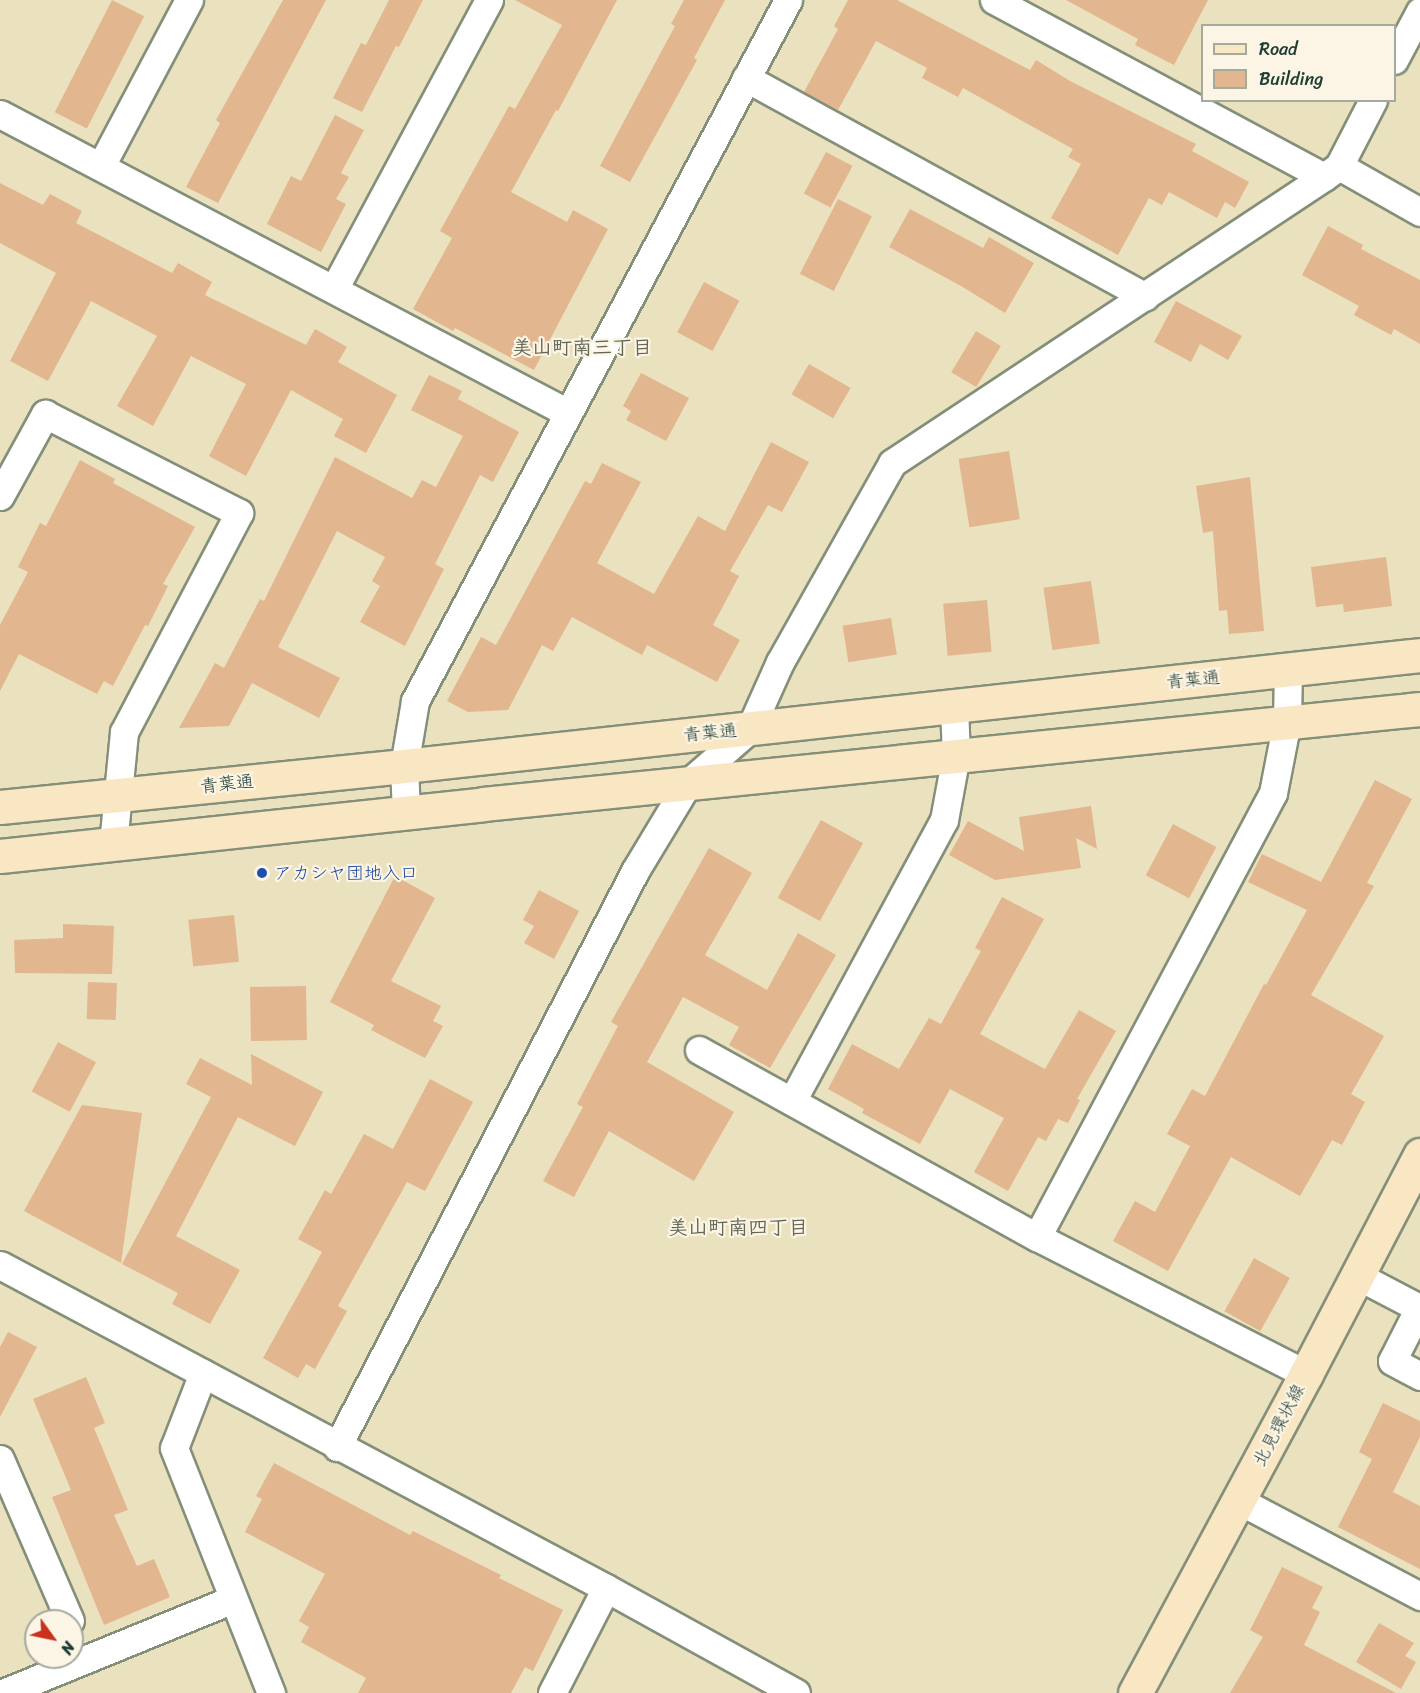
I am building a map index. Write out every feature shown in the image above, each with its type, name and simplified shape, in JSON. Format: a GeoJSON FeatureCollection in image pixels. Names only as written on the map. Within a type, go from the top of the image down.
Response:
{"type":"FeatureCollection","features":[{"type":"Feature","properties":{"kind":"street"},"geometry":{"type":"LineString","coordinates":[[101,166],[189,0]]}},
{"type":"Feature","properties":{"kind":"street"},"geometry":{"type":"LineString","coordinates":[[334,289],[489,0]]}},
{"type":"Feature","properties":{"kind":"street"},"geometry":{"type":"LineString","coordinates":[[406,812],[404,766],[415,701],[788,0]]}},
{"type":"Feature","properties":{"kind":"street"},"geometry":{"type":"LineString","coordinates":[[994,0],[1023,7],[1332,172],[1420,212]]}},
{"type":"Feature","properties":{"kind":"street"},"geometry":{"type":"LineString","coordinates":[[1396,58],[1420,11]]}},
{"type":"Feature","properties":{"kind":"street"},"geometry":{"type":"LineString","coordinates":[[746,78],[1145,296]]}},
{"type":"Feature","properties":{"kind":"street"},"geometry":{"type":"LineString","coordinates":[[338,1447],[635,871],[688,783],[750,729],[780,662],[892,463],[1332,172],[1372,102]]}},
{"type":"Feature","properties":{"kind":"street"},"geometry":{"type":"LineString","coordinates":[[0,114],[568,412]]}},
{"type":"Feature","properties":{"kind":"street"},"geometry":{"type":"LineString","coordinates":[[0,496],[45,414],[239,513],[124,732],[112,844]]}},
{"type":"Feature","properties":{"kind":"street","name":"青葉通"},"geometry":{"type":"LineString","coordinates":[[0,807],[750,729],[1420,655]]}},
{"type":"Feature","properties":{"kind":"street"},"geometry":{"type":"LineString","coordinates":[[1037,1237],[1273,793],[1287,721],[1288,669]]}},
{"type":"Feature","properties":{"kind":"street"},"geometry":{"type":"LineString","coordinates":[[792,1101],[944,820],[956,755],[954,707]]}},
{"type":"Feature","properties":{"kind":"street"},"geometry":{"type":"LineString","coordinates":[[0,856],[956,755],[1420,709]]}},
{"type":"Feature","properties":{"kind":"street"},"geometry":{"type":"LineString","coordinates":[[699,1050],[1037,1237],[1306,1374]]}},
{"type":"Feature","properties":{"kind":"street","name":"北見環状線"},"geometry":{"type":"LineString","coordinates":[[1135,1693],[1358,1276],[1420,1155]]}},
{"type":"Feature","properties":{"kind":"street"},"geometry":{"type":"LineString","coordinates":[[0,1265],[606,1588],[796,1693]]}},
{"type":"Feature","properties":{"kind":"street"},"geometry":{"type":"LineString","coordinates":[[1358,1276],[1419,1308],[1392,1361],[1420,1376]]}},
{"type":"Feature","properties":{"kind":"street"},"geometry":{"type":"LineString","coordinates":[[203,1373],[174,1448],[271,1693]]}},
{"type":"Feature","properties":{"kind":"street"},"geometry":{"type":"LineString","coordinates":[[0,1459],[65,1609]]}},
{"type":"Feature","properties":{"kind":"street"},"geometry":{"type":"LineString","coordinates":[[1238,1500],[1420,1596]]}},
{"type":"Feature","properties":{"kind":"street"},"geometry":{"type":"LineString","coordinates":[[552,1693],[606,1588]]}},
{"type":"Feature","properties":{"kind":"street"},"geometry":{"type":"LineString","coordinates":[[3,1693],[233,1599]]}},
{"type":"Feature","properties":{"kind":"street"},"geometry":{"type":"LineString","coordinates":[[84,1653],[86,1658]]}},
{"type":"Feature","properties":{"kind":"building"},"geometry":{"type":"Polygon","coordinates":[[[112,0],[144,16],[87,129],[55,112],[112,0]]]}},
{"type":"Feature","properties":{"kind":"building"},"geometry":{"type":"Polygon","coordinates":[[[283,0],[326,0],[218,203],[186,187],[220,123],[216,120],[283,0]]]}},
{"type":"Feature","properties":{"kind":"building"},"geometry":{"type":"Polygon","coordinates":[[[389,0],[423,0],[362,112],[333,98],[361,43],[366,45],[389,0]]]}},
{"type":"Feature","properties":{"kind":"building"},"geometry":{"type":"Polygon","coordinates":[[[515,0],[617,0],[558,111],[556,110],[511,192],[567,222],[573,210],[608,229],[534,370],[455,328],[453,331],[413,309],[452,238],[440,231],[509,106],[515,109],[562,25],[515,0]]]}},
{"type":"Feature","properties":{"kind":"building"},"geometry":{"type":"Polygon","coordinates":[[[684,0],[725,0],[694,58],[697,60],[630,182],[600,166],[675,26],[671,24],[684,0]]]}},
{"type":"Feature","properties":{"kind":"building"},"geometry":{"type":"Polygon","coordinates":[[[848,0],[897,0],[1030,70],[1036,60],[1070,81],[1196,144],[1192,151],[1249,182],[1235,208],[1225,202],[1217,218],[1169,192],[1162,205],[1149,198],[1118,255],[1051,218],[1081,164],[1068,157],[1073,149],[963,88],[958,97],[922,78],[927,68],[876,41],[838,110],[804,92],[838,29],[834,26],[848,0]]]}},
{"type":"Feature","properties":{"kind":"building"},"geometry":{"type":"Polygon","coordinates":[[[1066,0],[1208,0],[1174,65],[1135,45],[1138,39],[1066,0]]]}},
{"type":"Feature","properties":{"kind":"building"},"geometry":{"type":"Polygon","coordinates":[[[335,115],[364,130],[341,173],[349,177],[336,199],[346,204],[321,252],[267,224],[291,176],[301,181],[335,115]]]}},
{"type":"Feature","properties":{"kind":"building"},"geometry":{"type":"Polygon","coordinates":[[[826,152],[852,166],[830,208],[804,193],[826,152]]]}},
{"type":"Feature","properties":{"kind":"building"},"geometry":{"type":"Polygon","coordinates":[[[0,183],[43,205],[50,194],[82,211],[76,223],[172,273],[178,263],[212,282],[205,295],[306,345],[315,329],[347,347],[338,362],[397,395],[366,453],[334,436],[343,419],[291,390],[246,476],[209,456],[246,384],[191,356],[153,426],[117,406],[157,336],[91,301],[48,381],[10,361],[56,273],[0,243],[0,183]]]}},
{"type":"Feature","properties":{"kind":"building"},"geometry":{"type":"Polygon","coordinates":[[[838,199],[872,216],[834,291],[800,274],[838,199]]]}},
{"type":"Feature","properties":{"kind":"building"},"geometry":{"type":"Polygon","coordinates":[[[910,209],[983,248],[989,237],[1034,263],[1005,313],[889,247],[910,209]]]}},
{"type":"Feature","properties":{"kind":"building"},"geometry":{"type":"Polygon","coordinates":[[[1328,226],[1363,245],[1361,249],[1420,280],[1420,344],[1394,329],[1391,335],[1354,315],[1359,306],[1302,275],[1328,226]]]}},
{"type":"Feature","properties":{"kind":"building"},"geometry":{"type":"Polygon","coordinates":[[[704,282],[739,301],[713,351],[677,332],[704,282]]]}},
{"type":"Feature","properties":{"kind":"building"},"geometry":{"type":"Polygon","coordinates":[[[1176,301],[1242,336],[1228,360],[1200,344],[1191,362],[1154,342],[1176,301]]]}},
{"type":"Feature","properties":{"kind":"building"},"geometry":{"type":"Polygon","coordinates":[[[976,331],[1001,346],[976,387],[951,372],[976,331]]]}},
{"type":"Feature","properties":{"kind":"building"},"geometry":{"type":"Polygon","coordinates":[[[809,364],[851,388],[833,418],[792,394],[809,364]]]}},
{"type":"Feature","properties":{"kind":"building"},"geometry":{"type":"Polygon","coordinates":[[[641,373],[689,398],[666,441],[626,420],[631,411],[623,406],[641,373]]]}},
{"type":"Feature","properties":{"kind":"building"},"geometry":{"type":"Polygon","coordinates":[[[429,375],[462,391],[458,399],[519,432],[493,482],[480,475],[435,564],[444,569],[405,646],[360,622],[380,586],[372,581],[385,557],[337,531],[278,647],[340,678],[319,718],[252,683],[229,726],[179,728],[215,663],[224,668],[260,599],[264,601],[335,457],[412,498],[422,480],[436,487],[463,436],[411,410],[429,375]]]}},
{"type":"Feature","properties":{"kind":"building"},"geometry":{"type":"Polygon","coordinates":[[[771,442],[809,462],[782,512],[768,505],[730,571],[739,576],[713,625],[740,640],[717,682],[647,645],[642,655],[572,617],[553,651],[542,645],[508,710],[468,712],[447,701],[481,637],[496,645],[585,481],[591,484],[602,463],[641,482],[597,563],[654,594],[698,516],[725,531],[771,442]]]}},
{"type":"Feature","properties":{"kind":"building"},"geometry":{"type":"Polygon","coordinates":[[[1009,451],[1020,519],[969,527],[959,459],[1009,451]]]}},
{"type":"Feature","properties":{"kind":"building"},"geometry":{"type":"Polygon","coordinates":[[[80,460],[115,479],[113,483],[195,527],[163,584],[168,586],[148,626],[145,625],[113,686],[104,681],[97,694],[19,654],[0,691],[0,625],[28,572],[18,567],[40,523],[46,526],[80,460]]]}},
{"type":"Feature","properties":{"kind":"building"},"geometry":{"type":"Polygon","coordinates":[[[1250,477],[1264,631],[1229,634],[1227,610],[1219,611],[1213,531],[1203,533],[1196,486],[1250,477]]]}},
{"type":"Feature","properties":{"kind":"building"},"geometry":{"type":"Polygon","coordinates":[[[1386,557],[1392,606],[1344,612],[1343,604],[1316,607],[1311,567],[1386,557]]]}},
{"type":"Feature","properties":{"kind":"building"},"geometry":{"type":"Polygon","coordinates":[[[1091,581],[1100,643],[1052,650],[1043,588],[1091,581]]]}},
{"type":"Feature","properties":{"kind":"building"},"geometry":{"type":"Polygon","coordinates":[[[987,600],[992,652],[948,656],[943,604],[987,600]]]}},
{"type":"Feature","properties":{"kind":"building"},"geometry":{"type":"Polygon","coordinates":[[[891,618],[897,655],[848,662],[843,626],[891,618]]]}},
{"type":"Feature","properties":{"kind":"building"},"geometry":{"type":"Polygon","coordinates":[[[1375,780],[1412,799],[1367,883],[1374,886],[1311,995],[1384,1036],[1351,1094],[1365,1102],[1342,1145],[1332,1140],[1300,1196],[1231,1157],[1168,1271],[1113,1241],[1135,1201],[1155,1212],[1190,1146],[1167,1134],[1192,1089],[1205,1096],[1264,984],[1266,985],[1307,910],[1248,882],[1262,854],[1321,882],[1375,780]]]}},
{"type":"Feature","properties":{"kind":"building"},"geometry":{"type":"Polygon","coordinates":[[[1091,806],[1097,849],[1076,838],[1081,868],[995,880],[949,855],[968,821],[1024,851],[1019,817],[1091,806]]]}},
{"type":"Feature","properties":{"kind":"building"},"geometry":{"type":"Polygon","coordinates":[[[821,820],[863,843],[820,921],[778,898],[821,820]]]}},
{"type":"Feature","properties":{"kind":"building"},"geometry":{"type":"Polygon","coordinates":[[[1173,824],[1216,847],[1189,898],[1146,875],[1173,824]]]}},
{"type":"Feature","properties":{"kind":"building"},"geometry":{"type":"Polygon","coordinates":[[[709,848],[752,873],[705,955],[767,990],[798,933],[836,955],[770,1068],[729,1045],[739,1027],[683,997],[647,1062],[734,1112],[694,1181],[609,1131],[574,1197],[543,1181],[583,1107],[577,1104],[618,1026],[611,1022],[709,848]]]}},
{"type":"Feature","properties":{"kind":"building"},"geometry":{"type":"Polygon","coordinates":[[[395,876],[435,898],[391,981],[441,1006],[433,1021],[443,1026],[425,1058],[371,1030],[374,1025],[330,1002],[395,876]]]}},
{"type":"Feature","properties":{"kind":"building"},"geometry":{"type":"Polygon","coordinates":[[[539,890],[579,911],[554,959],[524,943],[534,926],[523,920],[539,890]]]}},
{"type":"Feature","properties":{"kind":"building"},"geometry":{"type":"Polygon","coordinates":[[[1002,897],[1044,919],[980,1034],[1045,1069],[1079,1010],[1116,1031],[1077,1099],[1080,1100],[1068,1123],[1058,1119],[1046,1141],[1038,1137],[1008,1191],[974,1172],[1004,1118],[950,1089],[920,1144],[862,1113],[864,1109],[828,1089],[852,1044],[899,1069],[929,1018],[941,1024],[981,951],[975,948],[1002,897]]]}},
{"type":"Feature","properties":{"kind":"building"},"geometry":{"type":"Polygon","coordinates":[[[234,915],[239,962],[193,967],[188,920],[234,915]]]}},
{"type":"Feature","properties":{"kind":"building"},"geometry":{"type":"Polygon","coordinates":[[[63,924],[114,926],[112,974],[15,973],[14,940],[63,938],[63,924]]]}},
{"type":"Feature","properties":{"kind":"building"},"geometry":{"type":"Polygon","coordinates":[[[88,982],[117,983],[116,1020],[87,1019],[88,982]]]}},
{"type":"Feature","properties":{"kind":"building"},"geometry":{"type":"Polygon","coordinates":[[[306,986],[307,1040],[251,1041],[250,987],[306,986]]]}},
{"type":"Feature","properties":{"kind":"building"},"geometry":{"type":"Polygon","coordinates":[[[58,1042],[96,1062],[70,1112],[32,1091],[58,1042]]]}},
{"type":"Feature","properties":{"kind":"building"},"geometry":{"type":"Polygon","coordinates":[[[251,1054],[323,1092],[295,1146],[238,1117],[176,1236],[240,1270],[210,1324],[172,1304],[178,1293],[122,1264],[211,1097],[186,1084],[200,1058],[252,1085],[251,1054]]]}},
{"type":"Feature","properties":{"kind":"building"},"geometry":{"type":"Polygon","coordinates":[[[430,1079],[473,1102],[425,1191],[407,1182],[338,1306],[347,1311],[315,1369],[306,1364],[298,1378],[263,1358],[322,1252],[298,1239],[325,1190],[331,1194],[364,1134],[393,1149],[430,1079]]]}},
{"type":"Feature","properties":{"kind":"building"},"geometry":{"type":"Polygon","coordinates":[[[82,1105],[142,1113],[121,1263],[24,1211],[82,1105]]]}},
{"type":"Feature","properties":{"kind":"building"},"geometry":{"type":"Polygon","coordinates":[[[1254,1258],[1290,1278],[1260,1331],[1224,1311],[1254,1258]]]}},
{"type":"Feature","properties":{"kind":"building"},"geometry":{"type":"Polygon","coordinates":[[[8,1332],[37,1347],[0,1417],[0,1347],[8,1332]]]}},
{"type":"Feature","properties":{"kind":"building"},"geometry":{"type":"Polygon","coordinates":[[[86,1377],[105,1423],[94,1428],[128,1510],[114,1515],[137,1566],[154,1559],[170,1597],[104,1625],[52,1497],[71,1490],[33,1399],[86,1377]]]}},
{"type":"Feature","properties":{"kind":"building"},"geometry":{"type":"Polygon","coordinates":[[[1383,1403],[1420,1421],[1420,1437],[1393,1492],[1420,1506],[1420,1569],[1338,1527],[1372,1459],[1359,1452],[1383,1403]]]}},
{"type":"Feature","properties":{"kind":"building"},"geometry":{"type":"Polygon","coordinates":[[[274,1463],[410,1535],[413,1531],[501,1575],[499,1578],[563,1610],[533,1671],[525,1667],[511,1693],[358,1693],[366,1678],[301,1642],[309,1627],[299,1621],[325,1574],[245,1532],[262,1499],[256,1496],[274,1463]]]}},
{"type":"Feature","properties":{"kind":"building"},"geometry":{"type":"Polygon","coordinates":[[[1282,1567],[1323,1587],[1312,1608],[1320,1612],[1304,1645],[1396,1693],[1230,1693],[1263,1637],[1250,1630],[1282,1567]]]}},
{"type":"Feature","properties":{"kind":"building"},"geometry":{"type":"Polygon","coordinates":[[[1379,1623],[1414,1643],[1405,1656],[1416,1662],[1401,1689],[1356,1662],[1379,1623]]]}},
{"type":"Feature","properties":{"kind":"place","name":"アカシヤ団地入口"},"geometry":{"type":"Point","coordinates":[262,873]}},
{"type":"Feature","properties":{"kind":"district","name":"美山町南三丁目"},"geometry":{"type":"Point","coordinates":[582,347]}},
{"type":"Feature","properties":{"kind":"district","name":"美山町南四丁目"},"geometry":{"type":"Point","coordinates":[738,1227]}}]}
